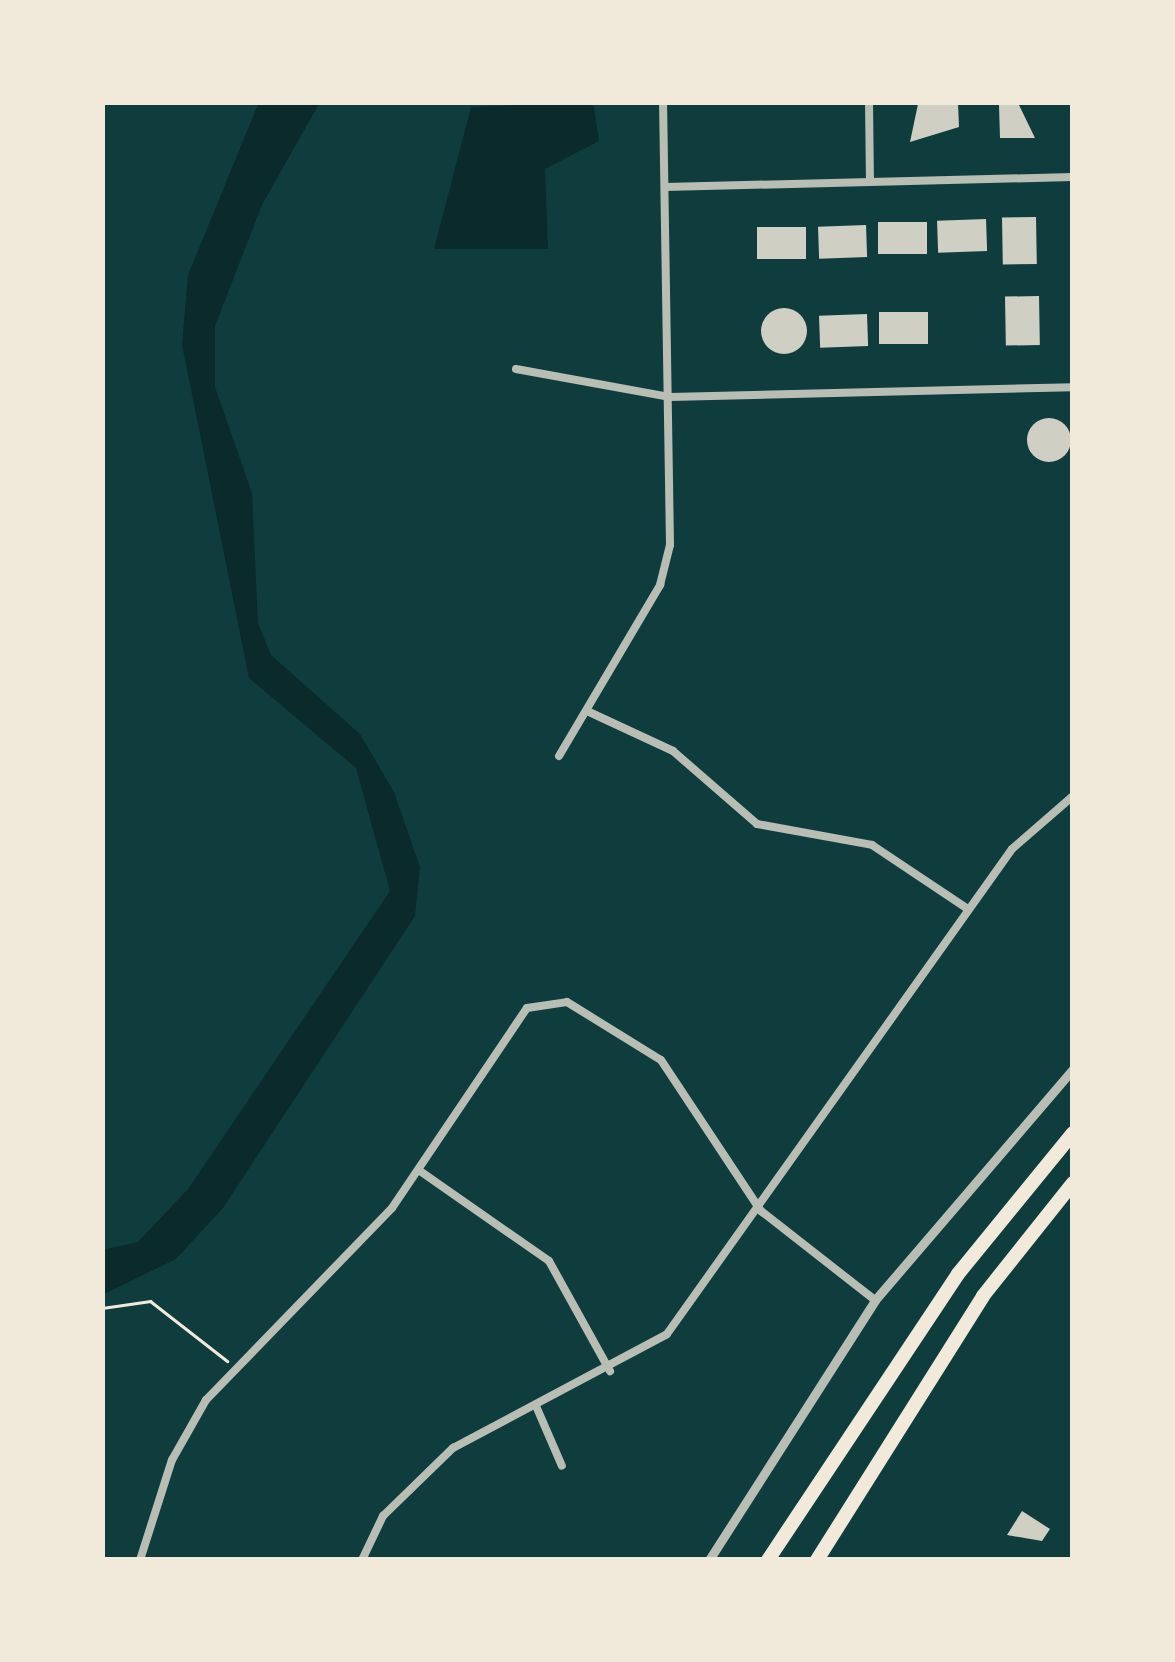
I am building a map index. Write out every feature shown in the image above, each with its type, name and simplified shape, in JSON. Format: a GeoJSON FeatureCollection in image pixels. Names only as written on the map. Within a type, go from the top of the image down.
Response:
{"type":"FeatureCollection","features":[{"type":"Feature","properties":{"kind":"highway"},"geometry":{"type":"LineString","coordinates":[[768,1560],[958,1274],[1073,1133]]}},
{"type":"Feature","properties":{"kind":"highway"},"geometry":{"type":"LineString","coordinates":[[817,1560],[983,1295],[1073,1183]]}},
{"type":"Feature","properties":{"kind":"street"},"geometry":{"type":"LineString","coordinates":[[559,756],[660,585],[673,507],[663,102]]}},
{"type":"Feature","properties":{"kind":"street"},"geometry":{"type":"LineString","coordinates":[[869,102],[870,180]]}},
{"type":"Feature","properties":{"kind":"street"},"geometry":{"type":"LineString","coordinates":[[665,187],[1073,177]]}},
{"type":"Feature","properties":{"kind":"street"},"geometry":{"type":"LineString","coordinates":[[516,369],[670,397],[1073,387]]}},
{"type":"Feature","properties":{"kind":"street"},"geometry":{"type":"LineString","coordinates":[[587,710],[673,752],[757,824],[872,845],[968,909]]}},
{"type":"Feature","properties":{"kind":"street"},"geometry":{"type":"LineString","coordinates":[[362,1560],[416,1479],[667,1334],[760,1211],[1012,849],[1073,796]]}},
{"type":"Feature","properties":{"kind":"street"},"geometry":{"type":"LineString","coordinates":[[140,1560],[172,1460],[234,1366],[420,1171],[515,1017],[567,1002],[682,1082],[760,1211],[875,1300]]}},
{"type":"Feature","properties":{"kind":"street"},"geometry":{"type":"LineString","coordinates":[[709,1560],[875,1300],[1073,1069]]}},
{"type":"Feature","properties":{"kind":"street"},"geometry":{"type":"LineString","coordinates":[[420,1171],[550,1262],[610,1371]]}},
{"type":"Feature","properties":{"kind":"street"},"geometry":{"type":"LineString","coordinates":[[536,1406],[562,1466]]}},
{"type":"Feature","properties":{"kind":"path"},"geometry":{"type":"LineString","coordinates":[[102,1308],[150,1301],[234,1366]]}},
{"type":"Feature","properties":{"kind":"water"},"geometry":{"type":"Polygon","coordinates":[[[259,102],[320,102],[262,205],[215,326],[215,387],[252,493],[258,623],[271,655],[360,734],[394,792],[420,867],[415,916],[223,1208],[176,1259],[102,1295],[102,1250],[138,1242],[188,1189],[390,891],[356,768],[249,678],[182,345],[188,275],[259,102]]]}},
{"type":"Feature","properties":{"kind":"water"},"geometry":{"type":"Polygon","coordinates":[[[593,102],[599,141],[545,169],[548,249],[434,249],[471,107],[593,102]]]}},
{"type":"Feature","properties":{"kind":"building"},"geometry":{"type":"Polygon","coordinates":[[[958,103],[959,127],[910,142],[918,104],[958,103]]]}},
{"type":"Feature","properties":{"kind":"building"},"geometry":{"type":"Polygon","coordinates":[[[999,105],[1019,105],[1035,138],[1000,138],[999,105]]]}},
{"type":"Feature","properties":{"kind":"building"},"geometry":{"type":"Polygon","coordinates":[[[1036,217],[1037,264],[1003,265],[1002,218],[1036,217]]]}},
{"type":"Feature","properties":{"kind":"building"},"geometry":{"type":"Polygon","coordinates":[[[986,219],[987,251],[938,253],[937,221],[986,219]]]}},
{"type":"Feature","properties":{"kind":"building"},"geometry":{"type":"Polygon","coordinates":[[[878,222],[927,222],[927,254],[878,254],[878,222]]]}},
{"type":"Feature","properties":{"kind":"building"},"geometry":{"type":"Polygon","coordinates":[[[866,225],[867,257],[819,259],[818,227],[866,225]]]}},
{"type":"Feature","properties":{"kind":"building"},"geometry":{"type":"Polygon","coordinates":[[[757,227],[806,227],[806,259],[757,259],[757,227]]]}},
{"type":"Feature","properties":{"kind":"building"},"geometry":{"type":"Polygon","coordinates":[[[1039,296],[1040,345],[1006,346],[1005,297],[1039,296]]]}},
{"type":"Feature","properties":{"kind":"building"},"geometry":{"type":"Polygon","coordinates":[[[784,308],[800,315],[807,331],[800,347],[784,354],[768,347],[761,331],[768,315],[784,308]]]}},
{"type":"Feature","properties":{"kind":"building"},"geometry":{"type":"Polygon","coordinates":[[[879,312],[928,312],[928,344],[879,344],[879,312]]]}},
{"type":"Feature","properties":{"kind":"building"},"geometry":{"type":"Polygon","coordinates":[[[867,314],[868,346],[820,348],[819,316],[867,314]]]}},
{"type":"Feature","properties":{"kind":"building"},"geometry":{"type":"Polygon","coordinates":[[[1049,418],[1065,424],[1071,440],[1065,456],[1049,462],[1033,456],[1027,440],[1033,424],[1049,418]]]}},
{"type":"Feature","properties":{"kind":"building"},"geometry":{"type":"Polygon","coordinates":[[[1022,1511],[1050,1529],[1042,1541],[1007,1535],[1022,1511]]]}}]}
